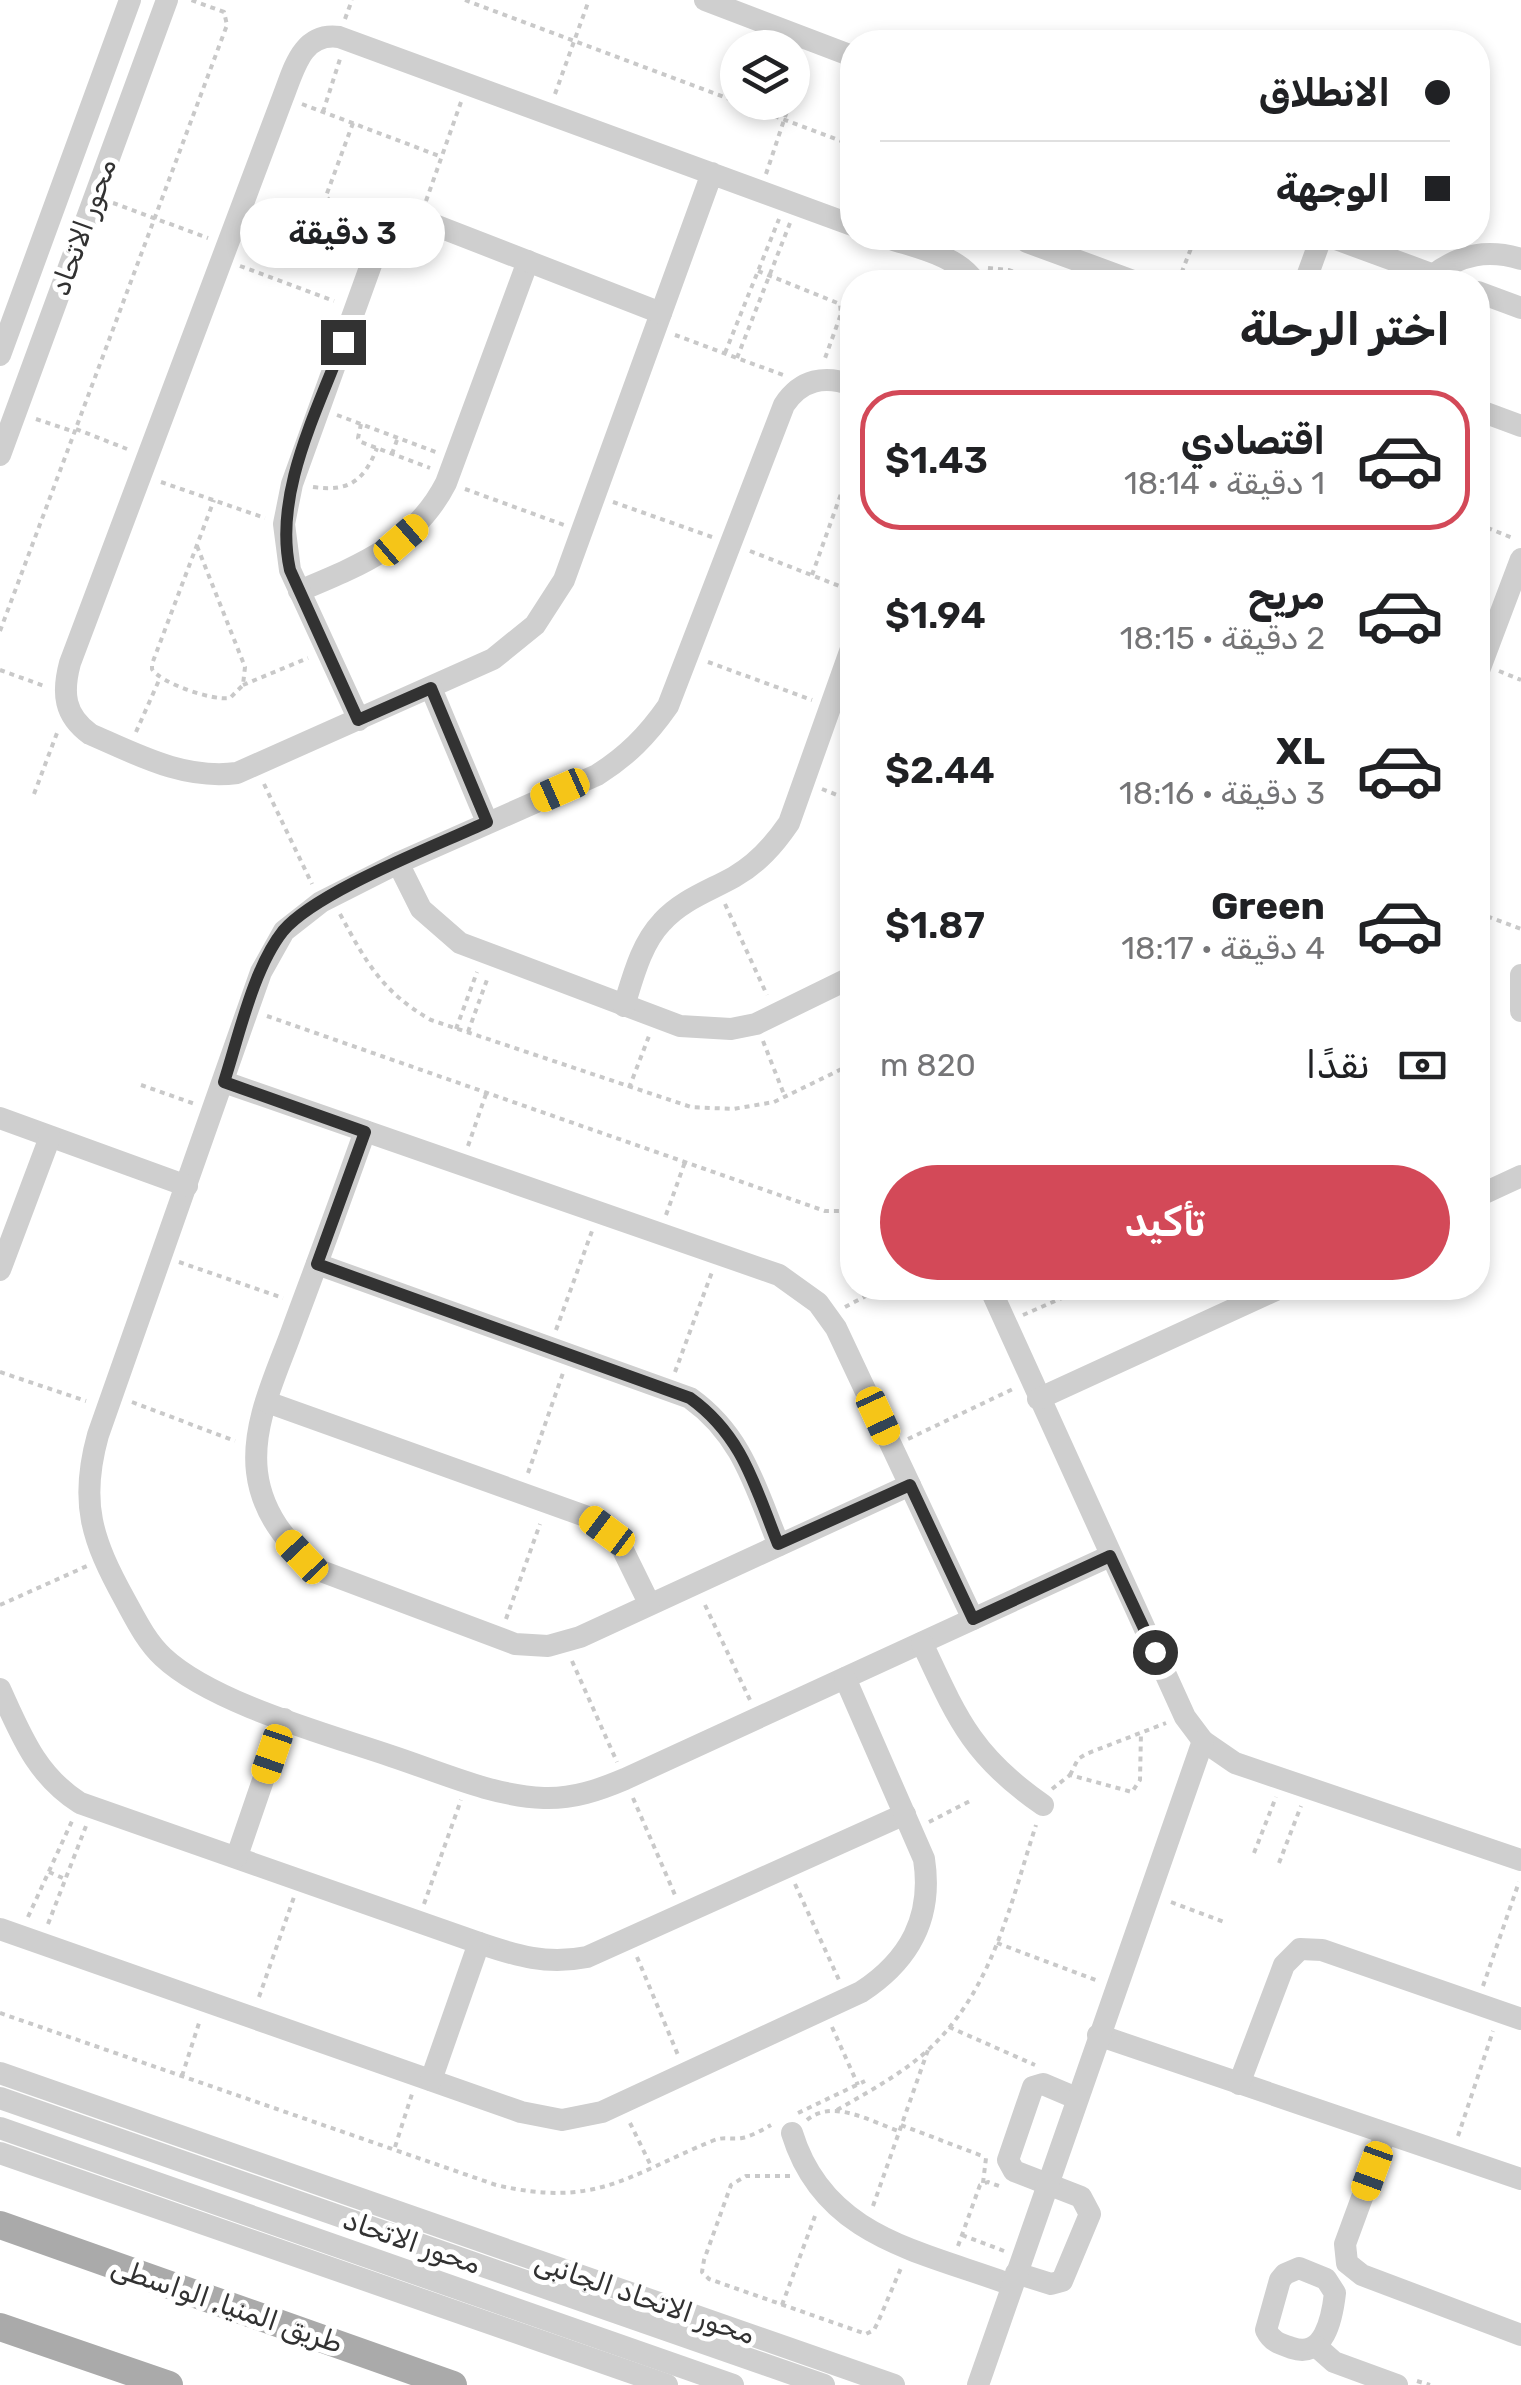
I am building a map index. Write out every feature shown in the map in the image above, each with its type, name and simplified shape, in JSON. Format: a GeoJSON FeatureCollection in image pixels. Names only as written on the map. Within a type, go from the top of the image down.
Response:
{"type":"FeatureCollection","features":[{"type":"Feature","properties":{"kind":"main road","name":"طريق المنيا, الواسطى"},"geometry":{"type":"LineString","coordinates":[[0,2225],[453,2385]]}},
{"type":"Feature","properties":{"kind":"main road"},"geometry":{"type":"LineString","coordinates":[[0,2327],[169,2385]]}},
{"type":"Feature","properties":{"kind":"street","name":"محور الاتحاد"},"geometry":{"type":"LineString","coordinates":[[0,355],[130,0]]}},
{"type":"Feature","properties":{"kind":"street","name":"محور الاتحاد"},"geometry":{"type":"LineString","coordinates":[[0,455],[167,0]]}},
{"type":"Feature","properties":{"kind":"street"},"geometry":{"type":"LineString","coordinates":[[706,0],[840,51]]}},
{"type":"Feature","properties":{"kind":"street"},"geometry":{"type":"LineString","coordinates":[[712,173],[564,580],[535,625],[493,659],[431,688],[256,766],[212,776],[188,774],[79,727],[66,700],[70,664],[284,96],[298,60],[310,42],[331,36],[346,39],[792,202],[840,220]]}},
{"type":"Feature","properties":{"kind":"street"},"geometry":{"type":"LineString","coordinates":[[358,720],[299,591],[285,547],[284,524],[292,484],[376,247],[388,228],[408,219],[419,219],[528,261],[658,320]]}},
{"type":"Feature","properties":{"kind":"street"},"geometry":{"type":"LineString","coordinates":[[921,250],[954,262],[963,270]]}},
{"type":"Feature","properties":{"kind":"street"},"geometry":{"type":"LineString","coordinates":[[1049,250],[1103,270]]}},
{"type":"Feature","properties":{"kind":"street"},"geometry":{"type":"LineString","coordinates":[[1365,250],[1419,270]]}},
{"type":"Feature","properties":{"kind":"street"},"geometry":{"type":"LineString","coordinates":[[1450,270],[1456,261],[1482,253],[1521,259]]}},
{"type":"Feature","properties":{"kind":"street"},"geometry":{"type":"LineString","coordinates":[[299,591],[401,540],[435,505],[528,261]]}},
{"type":"Feature","properties":{"kind":"street"},"geometry":{"type":"LineString","coordinates":[[1490,296],[1521,308]]}},
{"type":"Feature","properties":{"kind":"street"},"geometry":{"type":"LineString","coordinates":[[840,382],[830,379],[812,382],[784,404],[689,655],[668,706],[649,734],[625,757],[597,775],[398,863],[326,899],[284,931],[261,972],[90,1466],[92,1530],[102,1558],[141,1630],[183,1674],[284,1720],[467,1782],[522,1796],[572,1796],[625,1780],[1110,1556]]}},
{"type":"Feature","properties":{"kind":"street"},"geometry":{"type":"LineString","coordinates":[[1490,414],[1521,426]]}},
{"type":"Feature","properties":{"kind":"street"},"geometry":{"type":"LineString","coordinates":[[1490,614],[1521,559]]}},
{"type":"Feature","properties":{"kind":"street"},"geometry":{"type":"LineString","coordinates":[[624,1006],[645,945],[660,924],[678,906],[756,862],[789,823],[840,679]]}},
{"type":"Feature","properties":{"kind":"street"},"geometry":{"type":"LineString","coordinates":[[431,688],[487,822]]}},
{"type":"Feature","properties":{"kind":"street"},"geometry":{"type":"LineString","coordinates":[[398,863],[421,908],[460,943],[680,1026],[706,1030],[766,1019],[840,983]]}},
{"type":"Feature","properties":{"kind":"street"},"geometry":{"type":"LineString","coordinates":[[1521,975],[1521,1010]]}},
{"type":"Feature","properties":{"kind":"street"},"geometry":{"type":"LineString","coordinates":[[224,1082],[793,1282],[829,1316],[973,1619]]}},
{"type":"Feature","properties":{"kind":"street"},"geometry":{"type":"LineString","coordinates":[[0,1118],[187,1186]]}},
{"type":"Feature","properties":{"kind":"street"},"geometry":{"type":"LineString","coordinates":[[365,1132],[267,1402],[256,1449],[262,1497],[285,1539],[302,1557],[343,1581],[500,1638],[531,1646],[564,1643],[910,1485]]}},
{"type":"Feature","properties":{"kind":"street"},"geometry":{"type":"LineString","coordinates":[[0,1270],[50,1137]]}},
{"type":"Feature","properties":{"kind":"street"},"geometry":{"type":"LineString","coordinates":[[1490,1190],[1521,1176]]}},
{"type":"Feature","properties":{"kind":"street"},"geometry":{"type":"LineString","coordinates":[[317,1264],[690,1398],[712,1413],[729,1432],[778,1544]]}},
{"type":"Feature","properties":{"kind":"street"},"geometry":{"type":"LineString","coordinates":[[995,1300],[1185,1717],[1202,1740],[1234,1763],[1521,1860]]}},
{"type":"Feature","properties":{"kind":"street"},"geometry":{"type":"LineString","coordinates":[[1034,1390],[1251,1300]]}},
{"type":"Feature","properties":{"kind":"street"},"geometry":{"type":"LineString","coordinates":[[267,1402],[588,1518],[622,1548],[649,1602]]}},
{"type":"Feature","properties":{"kind":"street"},"geometry":{"type":"LineString","coordinates":[[922,1643],[958,1721],[976,1746],[1018,1788],[1043,1804]]}},
{"type":"Feature","properties":{"kind":"street"},"geometry":{"type":"LineString","coordinates":[[20,1936],[541,2118],[582,2118],[847,1998],[883,1978],[916,1936],[925,1911],[928,1885],[924,1859],[845,1678]]}},
{"type":"Feature","properties":{"kind":"street"},"geometry":{"type":"LineString","coordinates":[[0,1690],[30,1756],[52,1782],[86,1806],[526,1959],[587,1958],[787,1867],[908,1822]]}},
{"type":"Feature","properties":{"kind":"street"},"geometry":{"type":"LineString","coordinates":[[237,1856],[284,1720]]}},
{"type":"Feature","properties":{"kind":"street"},"geometry":{"type":"LineString","coordinates":[[978,2385],[1202,1740]]}},
{"type":"Feature","properties":{"kind":"street"},"geometry":{"type":"LineString","coordinates":[[424,2078],[479,1943]]}},
{"type":"Feature","properties":{"kind":"street"},"geometry":{"type":"LineString","coordinates":[[1238,2084],[1284,1965],[1300,1949],[1322,1950],[1499,2012]]}},
{"type":"Feature","properties":{"kind":"street"},"geometry":{"type":"LineString","coordinates":[[1098,2035],[1521,2178]]}},
{"type":"Feature","properties":{"kind":"street","name":"محور الاتحاد الجانبى"},"geometry":{"type":"LineString","coordinates":[[0,2073],[894,2385]]}},
{"type":"Feature","properties":{"kind":"street"},"geometry":{"type":"LineString","coordinates":[[786,2124],[816,2186],[865,2230],[952,2263],[1016,2272],[1051,2284],[1062,2281],[1090,2214],[1081,2197],[1014,2171],[1008,2154],[1033,2087],[1044,2084],[1076,2098]]}},
{"type":"Feature","properties":{"kind":"street","name":"محور الاتحاد"},"geometry":{"type":"LineString","coordinates":[[0,2098],[824,2385]]}},
{"type":"Feature","properties":{"kind":"street","name":"محور الاتحاد"},"geometry":{"type":"LineString","coordinates":[[0,2128],[614,2355],[734,2385]]}},
{"type":"Feature","properties":{"kind":"street"},"geometry":{"type":"LineString","coordinates":[[1386,2135],[1344,2244],[1347,2263],[1362,2276],[1521,2335]]}},
{"type":"Feature","properties":{"kind":"street"},"geometry":{"type":"LineString","coordinates":[[0,2153],[614,2355],[667,2385]]}},
{"type":"Feature","properties":{"kind":"street"},"geometry":{"type":"LineString","coordinates":[[1326,2279],[1347,2263]]}},
{"type":"Feature","properties":{"kind":"street"},"geometry":{"type":"LineString","coordinates":[[1298,2268],[1326,2279],[1335,2293],[1334,2301],[1317,2347],[1304,2352],[1274,2342],[1267,2323],[1285,2274],[1298,2268]]}},
{"type":"Feature","properties":{"kind":"street"},"geometry":{"type":"LineString","coordinates":[[1317,2347],[1334,2362],[1396,2385]]}},
{"type":"Feature","properties":{"kind":"path"},"geometry":{"type":"LineString","coordinates":[[0,631],[228,20],[224,12],[191,0]]}},
{"type":"Feature","properties":{"kind":"path"},"geometry":{"type":"LineString","coordinates":[[464,0],[720,96]]}},
{"type":"Feature","properties":{"kind":"path"},"geometry":{"type":"LineString","coordinates":[[548,113],[589,0]]}},
{"type":"Feature","properties":{"kind":"path"},"geometry":{"type":"LineString","coordinates":[[323,112],[346,39]]}},
{"type":"Feature","properties":{"kind":"path"},"geometry":{"type":"LineString","coordinates":[[810,46],[812,40]]}},
{"type":"Feature","properties":{"kind":"path"},"geometry":{"type":"LineString","coordinates":[[419,219],[468,84]]}},
{"type":"Feature","properties":{"kind":"path"},"geometry":{"type":"LineString","coordinates":[[284,96],[442,157]]}},
{"type":"Feature","properties":{"kind":"path"},"geometry":{"type":"LineString","coordinates":[[760,191],[784,120],[840,141]]}},
{"type":"Feature","properties":{"kind":"path"},"geometry":{"type":"LineString","coordinates":[[353,123],[326,196],[388,228]]}},
{"type":"Feature","properties":{"kind":"path"},"geometry":{"type":"LineString","coordinates":[[95,197],[154,218],[354,308]]}},
{"type":"Feature","properties":{"kind":"path"},"geometry":{"type":"LineString","coordinates":[[726,354],[769,243],[792,202]]}},
{"type":"Feature","properties":{"kind":"path"},"geometry":{"type":"LineString","coordinates":[[737,358],[780,248],[792,202]]}},
{"type":"Feature","properties":{"kind":"path"},"geometry":{"type":"LineString","coordinates":[[769,243],[780,248]]}},
{"type":"Feature","properties":{"kind":"path"},"geometry":{"type":"LineString","coordinates":[[758,271],[840,304]]}},
{"type":"Feature","properties":{"kind":"path"},"geometry":{"type":"LineString","coordinates":[[749,294],[760,299]]}},
{"type":"Feature","properties":{"kind":"path"},"geometry":{"type":"LineString","coordinates":[[658,320],[726,354],[812,382],[840,316]]}},
{"type":"Feature","properties":{"kind":"path"},"geometry":{"type":"LineString","coordinates":[[319,408],[398,437],[450,472]]}},
{"type":"Feature","properties":{"kind":"path"},"geometry":{"type":"LineString","coordinates":[[16,413],[75,430],[214,500],[284,524]]}},
{"type":"Feature","properties":{"kind":"path"},"geometry":{"type":"LineString","coordinates":[[362,424],[359,440],[450,472],[582,532]]}},
{"type":"Feature","properties":{"kind":"path"},"geometry":{"type":"LineString","coordinates":[[392,454],[398,437]]}},
{"type":"Feature","properties":{"kind":"path"},"geometry":{"type":"LineString","coordinates":[[292,484],[342,488],[364,475],[378,448]]}},
{"type":"Feature","properties":{"kind":"path"},"geometry":{"type":"LineString","coordinates":[[214,500],[152,664],[153,673],[222,699],[230,698],[244,685],[326,650]]}},
{"type":"Feature","properties":{"kind":"path"},"geometry":{"type":"LineString","coordinates":[[812,575],[840,503]]}},
{"type":"Feature","properties":{"kind":"path"},"geometry":{"type":"LineString","coordinates":[[1490,529],[1521,541]]}},
{"type":"Feature","properties":{"kind":"path"},"geometry":{"type":"LineString","coordinates":[[197,546],[245,667],[244,685]]}},
{"type":"Feature","properties":{"kind":"path"},"geometry":{"type":"LineString","coordinates":[[689,655],[830,707]]}},
{"type":"Feature","properties":{"kind":"path"},"geometry":{"type":"LineString","coordinates":[[0,670],[66,700],[34,794]]}},
{"type":"Feature","properties":{"kind":"path"},"geometry":{"type":"LineString","coordinates":[[128,750],[160,678]]}},
{"type":"Feature","properties":{"kind":"path"},"geometry":{"type":"LineString","coordinates":[[256,766],[326,899],[370,968],[386,989],[419,1013],[690,1107],[733,1109],[774,1102],[840,1070]]}},
{"type":"Feature","properties":{"kind":"path"},"geometry":{"type":"LineString","coordinates":[[804,781],[840,796]]}},
{"type":"Feature","properties":{"kind":"path"},"geometry":{"type":"LineString","coordinates":[[716,886],[766,1019],[785,1097]]}},
{"type":"Feature","properties":{"kind":"path"},"geometry":{"type":"LineString","coordinates":[[1490,917],[1521,929]]}},
{"type":"Feature","properties":{"kind":"path"},"geometry":{"type":"LineString","coordinates":[[456,1028],[489,956]]}},
{"type":"Feature","properties":{"kind":"path"},"geometry":{"type":"LineString","coordinates":[[468,1032],[489,956]]}},
{"type":"Feature","properties":{"kind":"path"},"geometry":{"type":"LineString","coordinates":[[248,1010],[825,1211],[840,1212]]}},
{"type":"Feature","properties":{"kind":"path"},"geometry":{"type":"LineString","coordinates":[[629,1088],[656,1018]]}},
{"type":"Feature","properties":{"kind":"path"},"geometry":{"type":"LineString","coordinates":[[141,1086],[214,1110]]}},
{"type":"Feature","properties":{"kind":"path"},"geometry":{"type":"LineString","coordinates":[[462,1165],[487,1092]]}},
{"type":"Feature","properties":{"kind":"path"},"geometry":{"type":"LineString","coordinates":[[659,1233],[685,1160]]}},
{"type":"Feature","properties":{"kind":"path"},"geometry":{"type":"LineString","coordinates":[[521,1491],[599,1212]]}},
{"type":"Feature","properties":{"kind":"path"},"geometry":{"type":"LineString","coordinates":[[669,1389],[719,1254]]}},
{"type":"Feature","properties":{"kind":"path"},"geometry":{"type":"LineString","coordinates":[[162,1257],[302,1305]]}},
{"type":"Feature","properties":{"kind":"path"},"geometry":{"type":"LineString","coordinates":[[829,1316],[859,1300]]}},
{"type":"Feature","properties":{"kind":"path"},"geometry":{"type":"LineString","coordinates":[[1005,1322],[1057,1300]]}},
{"type":"Feature","properties":{"kind":"path"},"geometry":{"type":"LineString","coordinates":[[0,1372],[111,1402],[256,1449]]}},
{"type":"Feature","properties":{"kind":"path"},"geometry":{"type":"LineString","coordinates":[[892,1446],[1034,1390]]}},
{"type":"Feature","properties":{"kind":"path"},"geometry":{"type":"LineString","coordinates":[[500,1638],[548,1501]]}},
{"type":"Feature","properties":{"kind":"path"},"geometry":{"type":"LineString","coordinates":[[0,1606],[102,1558]]}},
{"type":"Feature","properties":{"kind":"path"},"geometry":{"type":"LineString","coordinates":[[694,1582],[758,1718]]}},
{"type":"Feature","properties":{"kind":"path"},"geometry":{"type":"LineString","coordinates":[[0,2014],[496,2185],[535,2194],[576,2194],[602,2188],[717,2138],[746,2137],[837,2110],[928,2050],[949,2028],[981,1982],[1043,1804],[1056,1783],[1070,1775],[1086,1754],[1185,1717]]}},
{"type":"Feature","properties":{"kind":"path"},"geometry":{"type":"LineString","coordinates":[[1070,1775],[1132,1792],[1140,1780],[1142,1732]]}},
{"type":"Feature","properties":{"kind":"path"},"geometry":{"type":"LineString","coordinates":[[1254,1853],[1283,1779]]}},
{"type":"Feature","properties":{"kind":"path"},"geometry":{"type":"LineString","coordinates":[[418,1921],[467,1782]]}},
{"type":"Feature","properties":{"kind":"path"},"geometry":{"type":"LineString","coordinates":[[1280,1863],[1308,1788]]}},
{"type":"Feature","properties":{"kind":"path"},"geometry":{"type":"LineString","coordinates":[[908,1822],[970,1801]]}},
{"type":"Feature","properties":{"kind":"path"},"geometry":{"type":"LineString","coordinates":[[20,1936],[49,1872],[86,1806]]}},
{"type":"Feature","properties":{"kind":"path"},"geometry":{"type":"LineString","coordinates":[[20,1936],[65,1879],[86,1806]]}},
{"type":"Feature","properties":{"kind":"path"},"geometry":{"type":"LineString","coordinates":[[787,1867],[847,1998]]}},
{"type":"Feature","properties":{"kind":"path"},"geometry":{"type":"LineString","coordinates":[[49,1872],[65,1879]]}},
{"type":"Feature","properties":{"kind":"path"},"geometry":{"type":"LineString","coordinates":[[1451,2157],[1499,2012],[1521,1878]]}},
{"type":"Feature","properties":{"kind":"path"},"geometry":{"type":"LineString","coordinates":[[252,2017],[300,1879]]}},
{"type":"Feature","properties":{"kind":"path"},"geometry":{"type":"LineString","coordinates":[[1148,1893],[1227,1923]]}},
{"type":"Feature","properties":{"kind":"path"},"geometry":{"type":"LineString","coordinates":[[629,1939],[685,2071]]}},
{"type":"Feature","properties":{"kind":"path"},"geometry":{"type":"LineString","coordinates":[[997,1942],[1115,1987]]}},
{"type":"Feature","properties":{"kind":"path"},"geometry":{"type":"LineString","coordinates":[[182,2076],[206,2001]]}},
{"type":"Feature","properties":{"kind":"path"},"geometry":{"type":"LineString","coordinates":[[824,2009],[858,2085]]}},
{"type":"Feature","properties":{"kind":"path"},"geometry":{"type":"LineString","coordinates":[[949,2028],[1036,2065]]}},
{"type":"Feature","properties":{"kind":"path"},"geometry":{"type":"LineString","coordinates":[[865,2230],[928,2050]]}},
{"type":"Feature","properties":{"kind":"path"},"geometry":{"type":"LineString","coordinates":[[394,2148],[424,2078]]}},
{"type":"Feature","properties":{"kind":"path"},"geometry":{"type":"LineString","coordinates":[[786,2124],[865,2081]]}},
{"type":"Feature","properties":{"kind":"path"},"geometry":{"type":"LineString","coordinates":[[620,2103],[652,2168]]}},
{"type":"Feature","properties":{"kind":"path"},"geometry":{"type":"LineString","coordinates":[[837,2110],[986,2158]]}},
{"type":"Feature","properties":{"kind":"path"},"geometry":{"type":"LineString","coordinates":[[782,2305],[816,2186],[755,2174],[738,2179],[727,2193],[704,2260],[702,2272],[709,2279],[782,2305],[866,2334],[874,2330],[910,2246]]}},
{"type":"Feature","properties":{"kind":"path"},"geometry":{"type":"LineString","coordinates":[[952,2263],[980,2185],[988,2182],[1006,2188]]}},
{"type":"Feature","properties":{"kind":"path"},"geometry":{"type":"LineString","coordinates":[[962,2235],[1016,2272]]}},
{"type":"Feature","properties":{"kind":"route"},"geometry":{"type":"LineString","coordinates":[[343,342],[287,504],[285,547],[290,570],[358,720],[431,688],[487,822],[301,914],[284,931],[261,972],[224,1082],[365,1132],[317,1264],[690,1398],[712,1413],[729,1432],[778,1544],[910,1485],[973,1619],[1110,1556],[1155,1652]]}}]}
